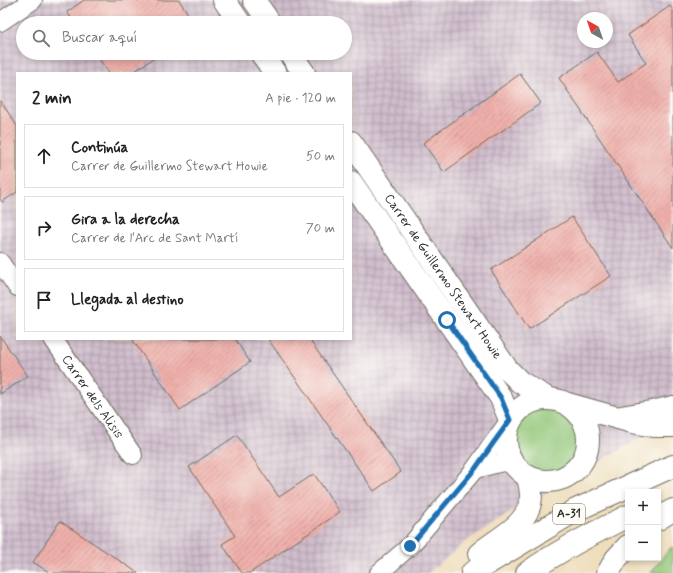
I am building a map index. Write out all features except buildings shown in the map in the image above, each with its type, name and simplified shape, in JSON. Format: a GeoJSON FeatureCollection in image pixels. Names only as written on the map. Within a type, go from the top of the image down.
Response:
{"type":"FeatureCollection","features":[{"type":"Feature","properties":{"kind":"main road"},"geometry":{"type":"LineString","coordinates":[[224,0],[235,16]]}},
{"type":"Feature","properties":{"kind":"main road"},"geometry":{"type":"LineString","coordinates":[[254,0],[265,16]]}},
{"type":"Feature","properties":{"kind":"main road"},"geometry":{"type":"LineString","coordinates":[[266,60],[274,72]]}},
{"type":"Feature","properties":{"kind":"main road"},"geometry":{"type":"LineString","coordinates":[[295,60],[303,72]]}},
{"type":"Feature","properties":{"kind":"main road","name":"Carrer de Guillermo Stewart Howie"},"geometry":{"type":"LineString","coordinates":[[352,143],[507,370],[520,382],[547,398]]}},
{"type":"Feature","properties":{"kind":"main road","name":"Carrer de Guillermo Stewart Howie"},"geometry":{"type":"LineString","coordinates":[[352,183],[501,398],[510,420]]}},
{"type":"Feature","properties":{"kind":"main road"},"geometry":{"type":"LineString","coordinates":[[462,573],[480,553],[518,525],[528,512],[531,496],[520,470],[509,456],[506,447],[506,433],[510,420],[522,407],[538,399],[547,398],[632,422],[654,426],[673,426]]}},
{"type":"Feature","properties":{"kind":"main road"},"geometry":{"type":"LineString","coordinates":[[520,470],[542,481],[556,480],[569,475],[579,466],[586,453],[588,439],[586,425],[579,413],[568,404]]}},
{"type":"Feature","properties":{"kind":"main road","name":"A-31"},"geometry":{"type":"LineString","coordinates":[[472,573],[576,510],[673,466]]}},
{"type":"Feature","properties":{"kind":"main road"},"geometry":{"type":"LineString","coordinates":[[661,501],[673,495]]}},
{"type":"Feature","properties":{"kind":"main road"},"geometry":{"type":"LineString","coordinates":[[661,517],[673,510]]}},
{"type":"Feature","properties":{"kind":"main road","name":"A-31"},"geometry":{"type":"LineString","coordinates":[[526,573],[625,518]]}},
{"type":"Feature","properties":{"kind":"main road"},"geometry":{"type":"LineString","coordinates":[[608,573],[616,559],[625,549]]}},
{"type":"Feature","properties":{"kind":"street"},"geometry":{"type":"LineString","coordinates":[[0,22],[33,0]]}},
{"type":"Feature","properties":{"kind":"street"},"geometry":{"type":"LineString","coordinates":[[0,262],[16,286]]}},
{"type":"Feature","properties":{"kind":"street","name":"Carrer dels Alisis"},"geometry":{"type":"LineString","coordinates":[[54,340],[133,455]]}},
{"type":"Feature","properties":{"kind":"street"},"geometry":{"type":"LineString","coordinates":[[612,417],[656,410],[673,405]]}},
{"type":"Feature","properties":{"kind":"street"},"geometry":{"type":"LineString","coordinates":[[380,573],[410,546],[475,469],[510,420]]}},
{"type":"Feature","properties":{"kind":"street"},"geometry":{"type":"LineString","coordinates":[[475,469],[503,462],[520,470]]}},
{"type":"Feature","properties":{"kind":"shaded area"},"geometry":{"type":"Polygon","coordinates":[[[0,0],[673,0],[673,428],[638,439],[510,513],[468,540],[428,573],[0,573],[0,0]]]}},
{"type":"Feature","properties":{"kind":"green space"},"geometry":{"type":"Polygon","coordinates":[[[546,407],[559,410],[569,417],[576,427],[579,440],[576,453],[569,463],[559,470],[546,473],[533,470],[523,463],[516,453],[513,440],[516,427],[523,417],[533,410],[546,407]]]}},
{"type":"Feature","properties":{"kind":"green space"},"geometry":{"type":"Polygon","coordinates":[[[673,547],[673,573],[651,573],[661,561],[669,549],[673,547]]]}},
{"type":"Feature","properties":{"kind":"route"},"geometry":{"type":"LineString","coordinates":[[410,546],[475,469],[510,420],[501,398],[447,320]]}}]}
